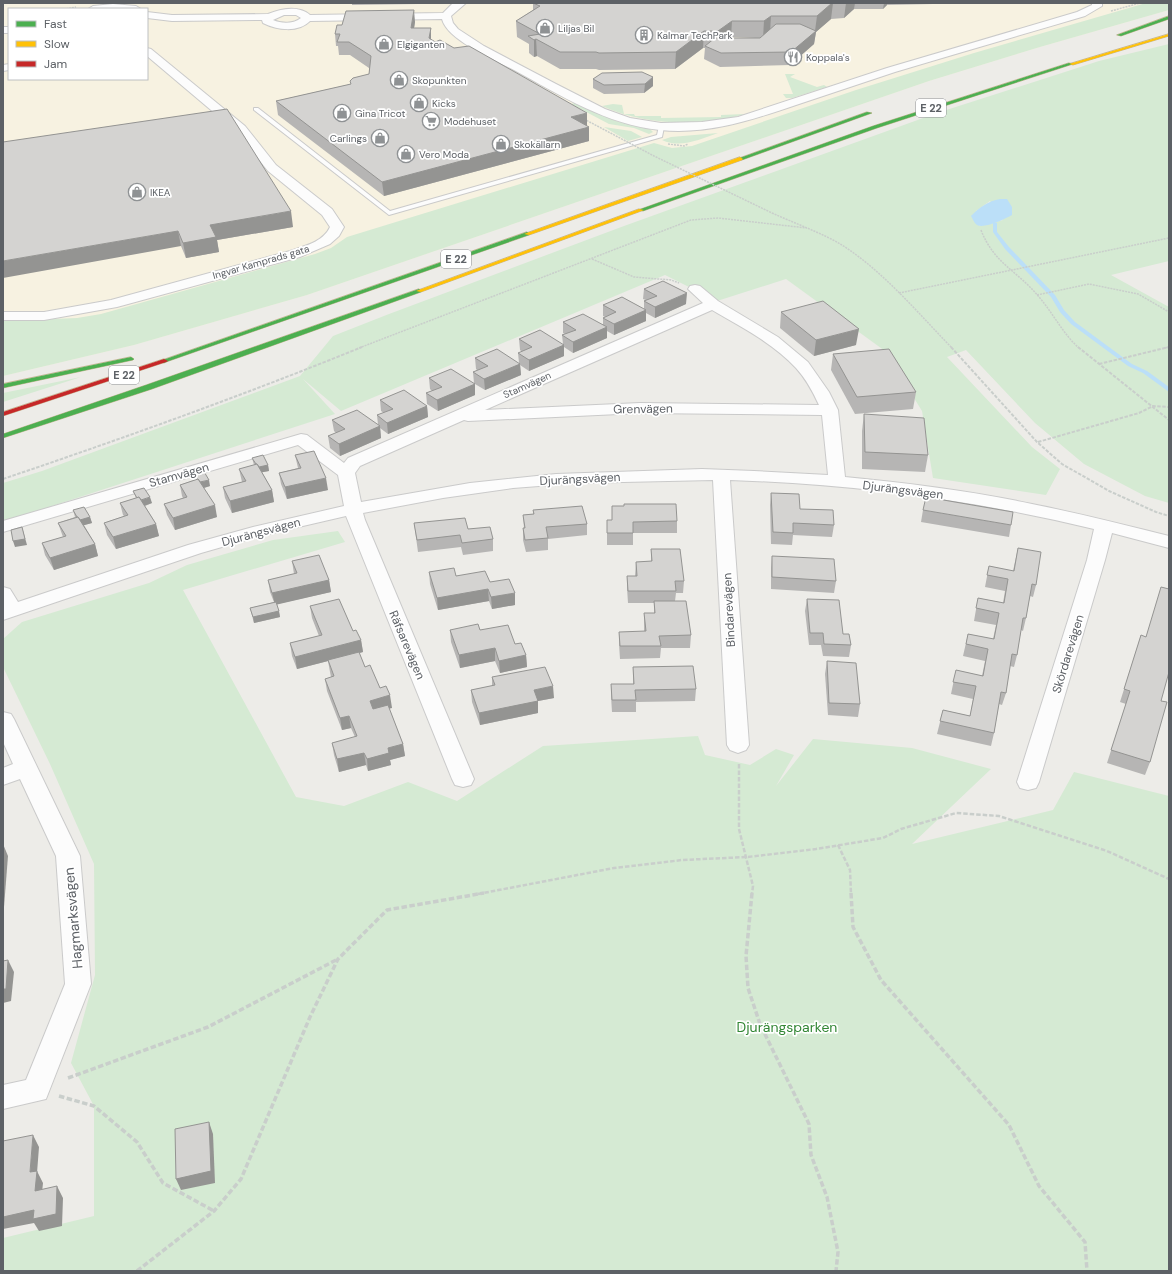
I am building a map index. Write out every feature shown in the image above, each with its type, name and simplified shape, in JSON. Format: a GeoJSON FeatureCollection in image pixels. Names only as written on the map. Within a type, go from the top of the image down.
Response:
{"type":"FeatureCollection","features":[{"type":"Feature","properties":{"kind":"highway"},"geometry":{"type":"LineString","coordinates":[[1169,17],[1110,38],[1169,22]]}},
{"type":"Feature","properties":{"kind":"highway","name":"E 22"},"geometry":{"type":"LineString","coordinates":[[3,436],[214,366],[947,102],[1169,35]]}},
{"type":"Feature","properties":{"kind":"highway"},"geometry":{"type":"LineString","coordinates":[[1119,49],[1169,38]]}},
{"type":"Feature","properties":{"kind":"highway","name":"E 22"},"geometry":{"type":"LineString","coordinates":[[3,414],[244,334],[878,110]]}},
{"type":"Feature","properties":{"kind":"highway"},"geometry":{"type":"LineString","coordinates":[[160,353],[244,334]]}},
{"type":"Feature","properties":{"kind":"highway"},"geometry":{"type":"LineString","coordinates":[[3,386],[136,358]]}},
{"type":"Feature","properties":{"kind":"street"},"geometry":{"type":"LineString","coordinates":[[103,8],[134,3]]}},
{"type":"Feature","properties":{"kind":"street"},"geometry":{"type":"LineString","coordinates":[[148,15],[172,18],[268,19],[284,30],[303,22],[308,18],[446,16],[455,6],[461,3]]}},
{"type":"Feature","properties":{"kind":"street"},"geometry":{"type":"LineString","coordinates":[[446,16],[448,24],[454,31],[480,48],[552,86],[601,111],[627,120],[661,127],[702,126],[740,120],[891,70],[1081,14],[1097,6],[1097,3]]}},
{"type":"Feature","properties":{"kind":"street"},"geometry":{"type":"LineString","coordinates":[[113,7],[124,8]]}},
{"type":"Feature","properties":{"kind":"street"},"geometry":{"type":"LineString","coordinates":[[148,24],[268,19],[277,13],[291,8],[307,16],[308,18]]}},
{"type":"Feature","properties":{"kind":"street","name":"Ingvar Kamprads gata"},"geometry":{"type":"LineString","coordinates":[[3,316],[44,316],[112,304],[295,254],[322,244],[335,234],[337,227],[327,212],[272,168],[241,129],[148,52]]}},
{"type":"Feature","properties":{"kind":"street"},"geometry":{"type":"LineString","coordinates":[[695,289],[713,304],[773,340],[802,365],[822,392],[830,410],[837,482]]}},
{"type":"Feature","properties":{"kind":"street","name":"Stamvägen"},"geometry":{"type":"LineString","coordinates":[[3,527],[301,439],[346,473],[354,462],[713,304]]}},
{"type":"Feature","properties":{"kind":"street","name":"Grenvägen"},"geometry":{"type":"LineString","coordinates":[[456,416],[640,408],[830,410]]}},
{"type":"Feature","properties":{"kind":"street"},"geometry":{"type":"LineString","coordinates":[[346,473],[350,498],[355,510]]}},
{"type":"Feature","properties":{"kind":"street","name":"Djurängsvägen"},"geometry":{"type":"LineString","coordinates":[[8,612],[132,570],[258,532],[355,510],[473,487],[539,480],[604,476],[721,475],[837,482],[884,487],[991,502],[1104,526],[1169,542]]}},
{"type":"Feature","properties":{"kind":"street","name":"Bindarevägen"},"geometry":{"type":"LineString","coordinates":[[721,475],[738,745]]}},
{"type":"Feature","properties":{"kind":"street","name":"Räfsarevägen"},"geometry":{"type":"LineString","coordinates":[[355,510],[356,520],[463,779]]}},
{"type":"Feature","properties":{"kind":"street","name":"Skördarevägen"},"geometry":{"type":"LineString","coordinates":[[1028,782],[1091,575],[1104,526]]}},
{"type":"Feature","properties":{"kind":"street"},"geometry":{"type":"LineString","coordinates":[[3,593],[8,612]]}},
{"type":"Feature","properties":{"kind":"street","name":"Hagmarksvägen"},"geometry":{"type":"LineString","coordinates":[[3,719],[68,856],[78,984],[36,1090]]}},
{"type":"Feature","properties":{"kind":"street"},"geometry":{"type":"LineString","coordinates":[[3,777],[27,767]]}},
{"type":"Feature","properties":{"kind":"street"},"geometry":{"type":"LineString","coordinates":[[3,1097],[36,1090]]}},
{"type":"Feature","properties":{"kind":"lane"},"geometry":{"type":"LineString","coordinates":[[256,109],[389,213],[660,136],[661,127]]}},
{"type":"Feature","properties":{"kind":"path"},"geometry":{"type":"LineString","coordinates":[[583,118],[647,153],[840,244],[861,258],[965,362],[1037,442],[1062,464],[1108,491],[1156,512],[1169,516]]}},
{"type":"Feature","properties":{"kind":"path"},"geometry":{"type":"LineString","coordinates":[[3,479],[95,448],[266,386],[362,346],[691,220],[718,218],[807,228]]}},
{"type":"Feature","properties":{"kind":"path"},"geometry":{"type":"LineString","coordinates":[[981,230],[985,244],[998,261],[1011,270],[1037,295],[1076,345],[1169,420]]}},
{"type":"Feature","properties":{"kind":"path"},"geometry":{"type":"LineString","coordinates":[[898,294],[1169,238]]}},
{"type":"Feature","properties":{"kind":"path"},"geometry":{"type":"LineString","coordinates":[[591,258],[634,277],[671,280],[695,289]]}},
{"type":"Feature","properties":{"kind":"path"},"geometry":{"type":"LineString","coordinates":[[1037,295],[1089,284],[1138,294],[1169,312]]}},
{"type":"Feature","properties":{"kind":"path"},"geometry":{"type":"LineString","coordinates":[[1099,364],[1169,348]]}},
{"type":"Feature","properties":{"kind":"path"},"geometry":{"type":"LineString","coordinates":[[1037,442],[1139,414],[1153,406],[1169,407]]}},
{"type":"Feature","properties":{"kind":"path"},"geometry":{"type":"LineString","coordinates":[[738,745],[740,804],[739,829],[753,886],[746,956],[748,988],[760,1024],[809,1124],[811,1155],[826,1197],[838,1252],[836,1271]]}},
{"type":"Feature","properties":{"kind":"path"},"geometry":{"type":"LineString","coordinates":[[36,1090],[208,1027],[338,959],[387,910],[552,881],[614,868],[682,860],[747,857],[883,838],[901,829],[956,813],[999,816],[1107,851],[1169,879]]}},
{"type":"Feature","properties":{"kind":"path"},"geometry":{"type":"LineString","coordinates":[[838,845],[850,870],[853,927],[881,980],[1009,1125],[1038,1186],[1085,1242],[1087,1271]]}},
{"type":"Feature","properties":{"kind":"path"},"geometry":{"type":"LineString","coordinates":[[137,1271],[214,1211],[241,1179],[310,1017],[338,959]]}},
{"type":"Feature","properties":{"kind":"path"},"geometry":{"type":"LineString","coordinates":[[36,1090],[94,1106],[137,1142],[163,1183],[214,1211]]}},
{"type":"Feature","properties":{"kind":"shaded area"},"geometry":{"type":"Polygon","coordinates":[[[3,3],[1169,3],[1169,10],[929,81],[307,295],[134,345],[3,376],[3,3]]]}},
{"type":"Feature","properties":{"kind":"green space"},"geometry":{"type":"Polygon","coordinates":[[[1146,3],[1169,3],[1169,10],[929,81],[307,295],[134,345],[3,376],[3,321],[77,318],[101,314],[315,254],[331,248],[347,237],[654,143],[672,148],[692,146],[856,90],[974,53],[1146,3]]]}},
{"type":"Feature","properties":{"kind":"green space"},"geometry":{"type":"Polygon","coordinates":[[[1169,44],[1169,261],[1111,275],[1169,307],[1169,503],[1145,496],[1084,464],[1035,423],[966,350],[947,357],[1032,447],[1060,469],[1046,495],[933,478],[922,411],[885,351],[786,279],[717,301],[665,275],[341,411],[303,379],[335,414],[3,522],[3,483],[42,471],[300,376],[333,336],[624,226],[937,113],[1099,61],[1169,44]],[[990,201],[976,211],[979,226],[1003,220],[990,201]]]}},
{"type":"Feature","properties":{"kind":"green space"},"geometry":{"type":"Polygon","coordinates":[[[785,74],[795,74],[790,77],[817,87],[824,85],[827,87],[792,98],[786,98],[783,94],[793,94],[785,74]]]}},
{"type":"Feature","properties":{"kind":"green space"},"geometry":{"type":"Polygon","coordinates":[[[575,103],[616,121],[650,129],[653,132],[649,134],[634,128],[609,124],[571,104],[575,103]]]}},
{"type":"Feature","properties":{"kind":"green space"},"geometry":{"type":"Polygon","coordinates":[[[613,104],[622,105],[624,114],[602,106],[613,104]]]}},
{"type":"Feature","properties":{"kind":"green space"},"geometry":{"type":"Polygon","coordinates":[[[624,114],[634,114],[635,116],[661,116],[661,118],[721,117],[721,115],[745,114],[709,121],[673,122],[655,121],[624,114]]]}},
{"type":"Feature","properties":{"kind":"green space"},"geometry":{"type":"Polygon","coordinates":[[[604,127],[631,131],[642,137],[628,141],[604,127]]]}},
{"type":"Feature","properties":{"kind":"green space"},"geometry":{"type":"Polygon","coordinates":[[[718,133],[690,142],[676,144],[662,140],[671,137],[718,133]]]}},
{"type":"Feature","properties":{"kind":"green space"},"geometry":{"type":"Polygon","coordinates":[[[81,377],[3,402],[3,393],[81,377]]]}},
{"type":"Feature","properties":{"kind":"green space","name":"Djurängsparken"},"geometry":{"type":"Polygon","coordinates":[[[338,531],[345,542],[183,590],[296,797],[344,806],[408,782],[457,801],[543,746],[698,736],[705,755],[750,765],[776,749],[794,755],[776,786],[813,739],[912,748],[991,769],[912,844],[1053,810],[1074,772],[1169,796],[1169,1271],[3,1271],[3,1238],[94,1216],[94,1106],[71,1063],[95,975],[94,864],[50,764],[3,667],[3,639],[22,622],[149,583],[187,565],[273,540],[338,531]]]}},
{"type":"Feature","properties":{"kind":"water"},"geometry":{"type":"Polygon","coordinates":[[[1000,199],[1007,199],[1012,207],[1012,215],[984,226],[977,225],[974,222],[971,216],[984,205],[1000,199]]]}},
{"type":"Feature","properties":{"kind":"building","name":"Kalmar TechPark"},"geometry":{"type":"Polygon","coordinates":[[[533,3],[832,3],[817,16],[771,16],[764,21],[732,21],[718,31],[704,31],[676,52],[599,53],[560,52],[528,36],[540,34],[516,21],[540,6],[533,3]]]}},
{"type":"Feature","properties":{"kind":"building","name":"Modehuset"},"geometry":{"type":"Polygon","coordinates":[[[414,10],[411,28],[431,28],[429,38],[435,42],[440,40],[454,48],[469,46],[587,113],[571,117],[589,127],[382,182],[276,101],[351,84],[350,81],[353,78],[369,74],[371,56],[349,42],[337,42],[340,34],[335,34],[337,25],[342,25],[346,11],[414,10]]]}},
{"type":"Feature","properties":{"kind":"building"},"geometry":{"type":"Polygon","coordinates":[[[776,24],[800,24],[816,31],[791,52],[721,53],[705,46],[715,38],[760,38],[776,24]]]}},
{"type":"Feature","properties":{"kind":"building"},"geometry":{"type":"Polygon","coordinates":[[[642,72],[653,77],[645,84],[604,85],[593,79],[602,73],[642,72]]]}},
{"type":"Feature","properties":{"kind":"building","name":"IKEA"},"geometry":{"type":"Polygon","coordinates":[[[227,109],[291,211],[210,225],[216,237],[183,243],[178,231],[3,261],[3,142],[227,109]]]}},
{"type":"Feature","properties":{"kind":"building"},"geometry":{"type":"Polygon","coordinates":[[[663,281],[687,293],[655,307],[644,301],[657,296],[644,289],[663,281]]]}},
{"type":"Feature","properties":{"kind":"building"},"geometry":{"type":"Polygon","coordinates":[[[622,297],[646,310],[614,324],[603,318],[616,312],[603,305],[622,297]]]}},
{"type":"Feature","properties":{"kind":"building"},"geometry":{"type":"Polygon","coordinates":[[[823,301],[859,329],[816,340],[781,312],[823,301]]]}},
{"type":"Feature","properties":{"kind":"building"},"geometry":{"type":"Polygon","coordinates":[[[583,314],[607,327],[573,342],[562,335],[576,330],[563,322],[583,314]]]}},
{"type":"Feature","properties":{"kind":"building"},"geometry":{"type":"Polygon","coordinates":[[[540,330],[564,345],[529,360],[518,353],[532,347],[519,339],[540,330]]]}},
{"type":"Feature","properties":{"kind":"building"},"geometry":{"type":"Polygon","coordinates":[[[497,349],[520,364],[484,379],[473,372],[488,366],[475,358],[497,349]]]}},
{"type":"Feature","properties":{"kind":"building"},"geometry":{"type":"Polygon","coordinates":[[[889,349],[916,392],[857,397],[833,354],[889,349]]]}},
{"type":"Feature","properties":{"kind":"building"},"geometry":{"type":"Polygon","coordinates":[[[451,369],[475,384],[437,400],[426,393],[442,387],[429,378],[451,369]]]}},
{"type":"Feature","properties":{"kind":"building"},"geometry":{"type":"Polygon","coordinates":[[[404,390],[427,406],[387,423],[377,415],[393,409],[380,400],[404,390]]]}},
{"type":"Feature","properties":{"kind":"building"},"geometry":{"type":"Polygon","coordinates":[[[357,410],[380,426],[339,444],[328,436],[345,429],[332,420],[357,410]]]}},
{"type":"Feature","properties":{"kind":"building"},"geometry":{"type":"Polygon","coordinates":[[[864,414],[924,418],[928,455],[865,452],[864,414]]]}},
{"type":"Feature","properties":{"kind":"building"},"geometry":{"type":"Polygon","coordinates":[[[314,451],[326,478],[285,487],[279,473],[301,468],[295,455],[314,451]]]}},
{"type":"Feature","properties":{"kind":"building"},"geometry":{"type":"Polygon","coordinates":[[[263,455],[268,465],[259,467],[252,458],[263,455]]]}},
{"type":"Feature","properties":{"kind":"building"},"geometry":{"type":"Polygon","coordinates":[[[257,464],[272,490],[230,501],[223,487],[246,481],[239,469],[257,464]]]}},
{"type":"Feature","properties":{"kind":"building"},"geometry":{"type":"Polygon","coordinates":[[[203,470],[209,480],[200,482],[198,479],[196,480],[192,473],[203,470]]]}},
{"type":"Feature","properties":{"kind":"building"},"geometry":{"type":"Polygon","coordinates":[[[198,479],[215,505],[173,518],[164,504],[187,497],[180,485],[198,479]]]}},
{"type":"Feature","properties":{"kind":"building"},"geometry":{"type":"Polygon","coordinates":[[[144,488],[150,497],[141,500],[139,497],[137,498],[133,491],[144,488]]]}},
{"type":"Feature","properties":{"kind":"building"},"geometry":{"type":"Polygon","coordinates":[[[771,493],[799,494],[800,509],[833,510],[834,525],[793,523],[793,533],[773,532],[771,493]]]}},
{"type":"Feature","properties":{"kind":"building"},"geometry":{"type":"Polygon","coordinates":[[[139,497],[156,524],[113,537],[104,523],[128,515],[120,503],[139,497]]]}},
{"type":"Feature","properties":{"kind":"building"},"geometry":{"type":"Polygon","coordinates":[[[926,497],[1013,512],[1011,525],[923,510],[926,497]]]}},
{"type":"Feature","properties":{"kind":"building"},"geometry":{"type":"Polygon","coordinates":[[[624,504],[676,504],[677,521],[633,522],[633,533],[607,533],[607,520],[612,520],[612,506],[624,506],[624,504]]]}},
{"type":"Feature","properties":{"kind":"building"},"geometry":{"type":"Polygon","coordinates":[[[582,506],[587,524],[546,527],[548,538],[525,540],[523,515],[534,514],[533,510],[582,506]]]}},
{"type":"Feature","properties":{"kind":"building"},"geometry":{"type":"Polygon","coordinates":[[[84,507],[90,517],[80,520],[73,510],[84,507]]]}},
{"type":"Feature","properties":{"kind":"building"},"geometry":{"type":"Polygon","coordinates":[[[78,517],[95,544],[50,558],[42,543],[66,536],[58,523],[78,517]]]}},
{"type":"Feature","properties":{"kind":"building"},"geometry":{"type":"Polygon","coordinates":[[[465,518],[468,529],[490,527],[493,539],[462,543],[460,535],[417,540],[414,523],[465,518]]]}},
{"type":"Feature","properties":{"kind":"building"},"geometry":{"type":"Polygon","coordinates":[[[22,527],[25,539],[13,541],[11,530],[22,527]]]}},
{"type":"Feature","properties":{"kind":"building"},"geometry":{"type":"Polygon","coordinates":[[[1018,548],[1041,552],[1036,585],[1032,584],[1026,618],[1023,618],[1017,655],[1012,654],[1006,693],[1001,692],[994,733],[940,721],[943,710],[970,716],[976,686],[953,682],[956,670],[983,676],[988,649],[966,644],[968,634],[994,639],[999,613],[976,608],[978,598],[1004,603],[1008,579],[987,575],[989,566],[1014,571],[1018,548]]]}},
{"type":"Feature","properties":{"kind":"building"},"geometry":{"type":"Polygon","coordinates":[[[651,549],[680,549],[684,581],[675,581],[676,591],[628,591],[627,576],[637,576],[636,562],[652,561],[651,549]]]}},
{"type":"Feature","properties":{"kind":"building"},"geometry":{"type":"Polygon","coordinates":[[[319,555],[329,580],[272,593],[268,580],[297,573],[292,561],[319,555]]]}},
{"type":"Feature","properties":{"kind":"building"},"geometry":{"type":"Polygon","coordinates":[[[772,556],[834,559],[836,581],[772,577],[772,556]]]}},
{"type":"Feature","properties":{"kind":"building"},"geometry":{"type":"Polygon","coordinates":[[[454,568],[456,576],[485,571],[490,582],[509,579],[515,593],[491,597],[488,589],[437,598],[429,572],[454,568]]]}},
{"type":"Feature","properties":{"kind":"building"},"geometry":{"type":"Polygon","coordinates":[[[1161,587],[1169,589],[1169,672],[1161,701],[1167,702],[1150,762],[1111,750],[1130,691],[1124,689],[1141,635],[1146,637],[1161,587]]]}},
{"type":"Feature","properties":{"kind":"building"},"geometry":{"type":"Polygon","coordinates":[[[339,599],[353,631],[356,630],[361,640],[295,657],[290,643],[322,635],[310,606],[339,599]]]}},
{"type":"Feature","properties":{"kind":"building"},"geometry":{"type":"Polygon","coordinates":[[[807,599],[839,600],[843,634],[849,634],[851,645],[824,644],[823,633],[810,633],[807,599]]]}},
{"type":"Feature","properties":{"kind":"building"},"geometry":{"type":"Polygon","coordinates":[[[654,601],[686,601],[691,635],[659,636],[661,646],[620,646],[619,632],[646,631],[644,613],[655,613],[654,601]]]}},
{"type":"Feature","properties":{"kind":"building"},"geometry":{"type":"Polygon","coordinates":[[[276,602],[279,611],[253,617],[250,608],[276,602]]]}},
{"type":"Feature","properties":{"kind":"building"},"geometry":{"type":"Polygon","coordinates":[[[478,624],[480,630],[508,625],[515,644],[521,643],[526,655],[499,661],[495,648],[459,655],[450,630],[478,624]]]}},
{"type":"Feature","properties":{"kind":"building"},"geometry":{"type":"Polygon","coordinates":[[[359,652],[365,667],[370,665],[380,688],[386,686],[390,695],[370,701],[373,709],[388,705],[403,744],[388,748],[389,753],[367,759],[364,753],[337,759],[332,743],[357,736],[349,716],[340,718],[325,679],[334,676],[328,660],[359,652]]]}},
{"type":"Feature","properties":{"kind":"building"},"geometry":{"type":"Polygon","coordinates":[[[827,661],[856,663],[860,704],[829,703],[827,661]]]}},
{"type":"Feature","properties":{"kind":"building"},"geometry":{"type":"Polygon","coordinates":[[[693,666],[696,689],[635,690],[636,700],[612,700],[611,684],[634,684],[633,667],[693,666]]]}},
{"type":"Feature","properties":{"kind":"building"},"geometry":{"type":"Polygon","coordinates":[[[545,667],[553,686],[534,690],[538,701],[479,713],[471,690],[495,685],[492,677],[545,667]]]}},
{"type":"Feature","properties":{"kind":"building"},"geometry":{"type":"Polygon","coordinates":[[[8,960],[6,989],[3,989],[3,961],[8,960]]]}},
{"type":"Feature","properties":{"kind":"building"},"geometry":{"type":"Polygon","coordinates":[[[209,1122],[211,1171],[176,1179],[175,1129],[209,1122]]]}},
{"type":"Feature","properties":{"kind":"building"},"geometry":{"type":"Polygon","coordinates":[[[33,1135],[30,1172],[37,1171],[35,1191],[57,1186],[56,1214],[33,1219],[34,1210],[3,1217],[3,1141],[33,1135]]]}},
{"type":"Feature","properties":{"kind":"waterway"},"geometry":{"type":"LineString","coordinates":[[995,223],[995,232],[1007,248],[1053,296],[1062,311],[1073,323],[1130,365],[1145,372],[1169,390]]}},
{"type":"Feature","properties":{"kind":"traffic: fast"},"geometry":{"type":"LineString","coordinates":[[1119,35],[1169,17]]}},
{"type":"Feature","properties":{"kind":"traffic: fast"},"geometry":{"type":"LineString","coordinates":[[641,210],[875,127],[1071,64]]}},
{"type":"Feature","properties":{"kind":"traffic: fast"},"geometry":{"type":"LineString","coordinates":[[740,159],[869,113]]}},
{"type":"Feature","properties":{"kind":"traffic: fast"},"geometry":{"type":"LineString","coordinates":[[164,361],[527,234]]}},
{"type":"Feature","properties":{"kind":"traffic: fast"},"geometry":{"type":"LineString","coordinates":[[3,436],[149,387],[419,291]]}},
{"type":"Feature","properties":{"kind":"traffic: fast"},"geometry":{"type":"LineString","coordinates":[[3,386],[131,359]]}},
{"type":"Feature","properties":{"kind":"traffic: slow"},"geometry":{"type":"LineString","coordinates":[[1071,64],[1169,35]]}},
{"type":"Feature","properties":{"kind":"traffic: slow"},"geometry":{"type":"LineString","coordinates":[[527,234],[740,159]]}},
{"type":"Feature","properties":{"kind":"traffic: slow"},"geometry":{"type":"LineString","coordinates":[[419,291],[641,210]]}},
{"type":"Feature","properties":{"kind":"traffic: jam"},"geometry":{"type":"LineString","coordinates":[[3,414],[164,361]]}},
{"type":"Feature","properties":{"kind":"place","name":"Liljas Bil"},"geometry":{"type":"Point","coordinates":[545,28]}},
{"type":"Feature","properties":{"kind":"place","name":"Kalmar TechPark"},"geometry":{"type":"Point","coordinates":[644,35]}},
{"type":"Feature","properties":{"kind":"place","name":"Elgiganten"},"geometry":{"type":"Point","coordinates":[384,44]}},
{"type":"Feature","properties":{"kind":"place","name":"Koppala's"},"geometry":{"type":"Point","coordinates":[793,57]}},
{"type":"Feature","properties":{"kind":"place","name":"Skopunkten"},"geometry":{"type":"Point","coordinates":[399,80]}},
{"type":"Feature","properties":{"kind":"place","name":"Kicks"},"geometry":{"type":"Point","coordinates":[419,103]}},
{"type":"Feature","properties":{"kind":"place","name":"Gina Tricot"},"geometry":{"type":"Point","coordinates":[342,113]}},
{"type":"Feature","properties":{"kind":"place","name":"Modehuset"},"geometry":{"type":"Point","coordinates":[431,121]}},
{"type":"Feature","properties":{"kind":"place","name":"Carlings"},"geometry":{"type":"Point","coordinates":[380,138]}},
{"type":"Feature","properties":{"kind":"place","name":"Skokällarn"},"geometry":{"type":"Point","coordinates":[501,144]}},
{"type":"Feature","properties":{"kind":"place","name":"Vero Moda"},"geometry":{"type":"Point","coordinates":[406,154]}},
{"type":"Feature","properties":{"kind":"place","name":"IKEA"},"geometry":{"type":"Point","coordinates":[137,192]}}]}
